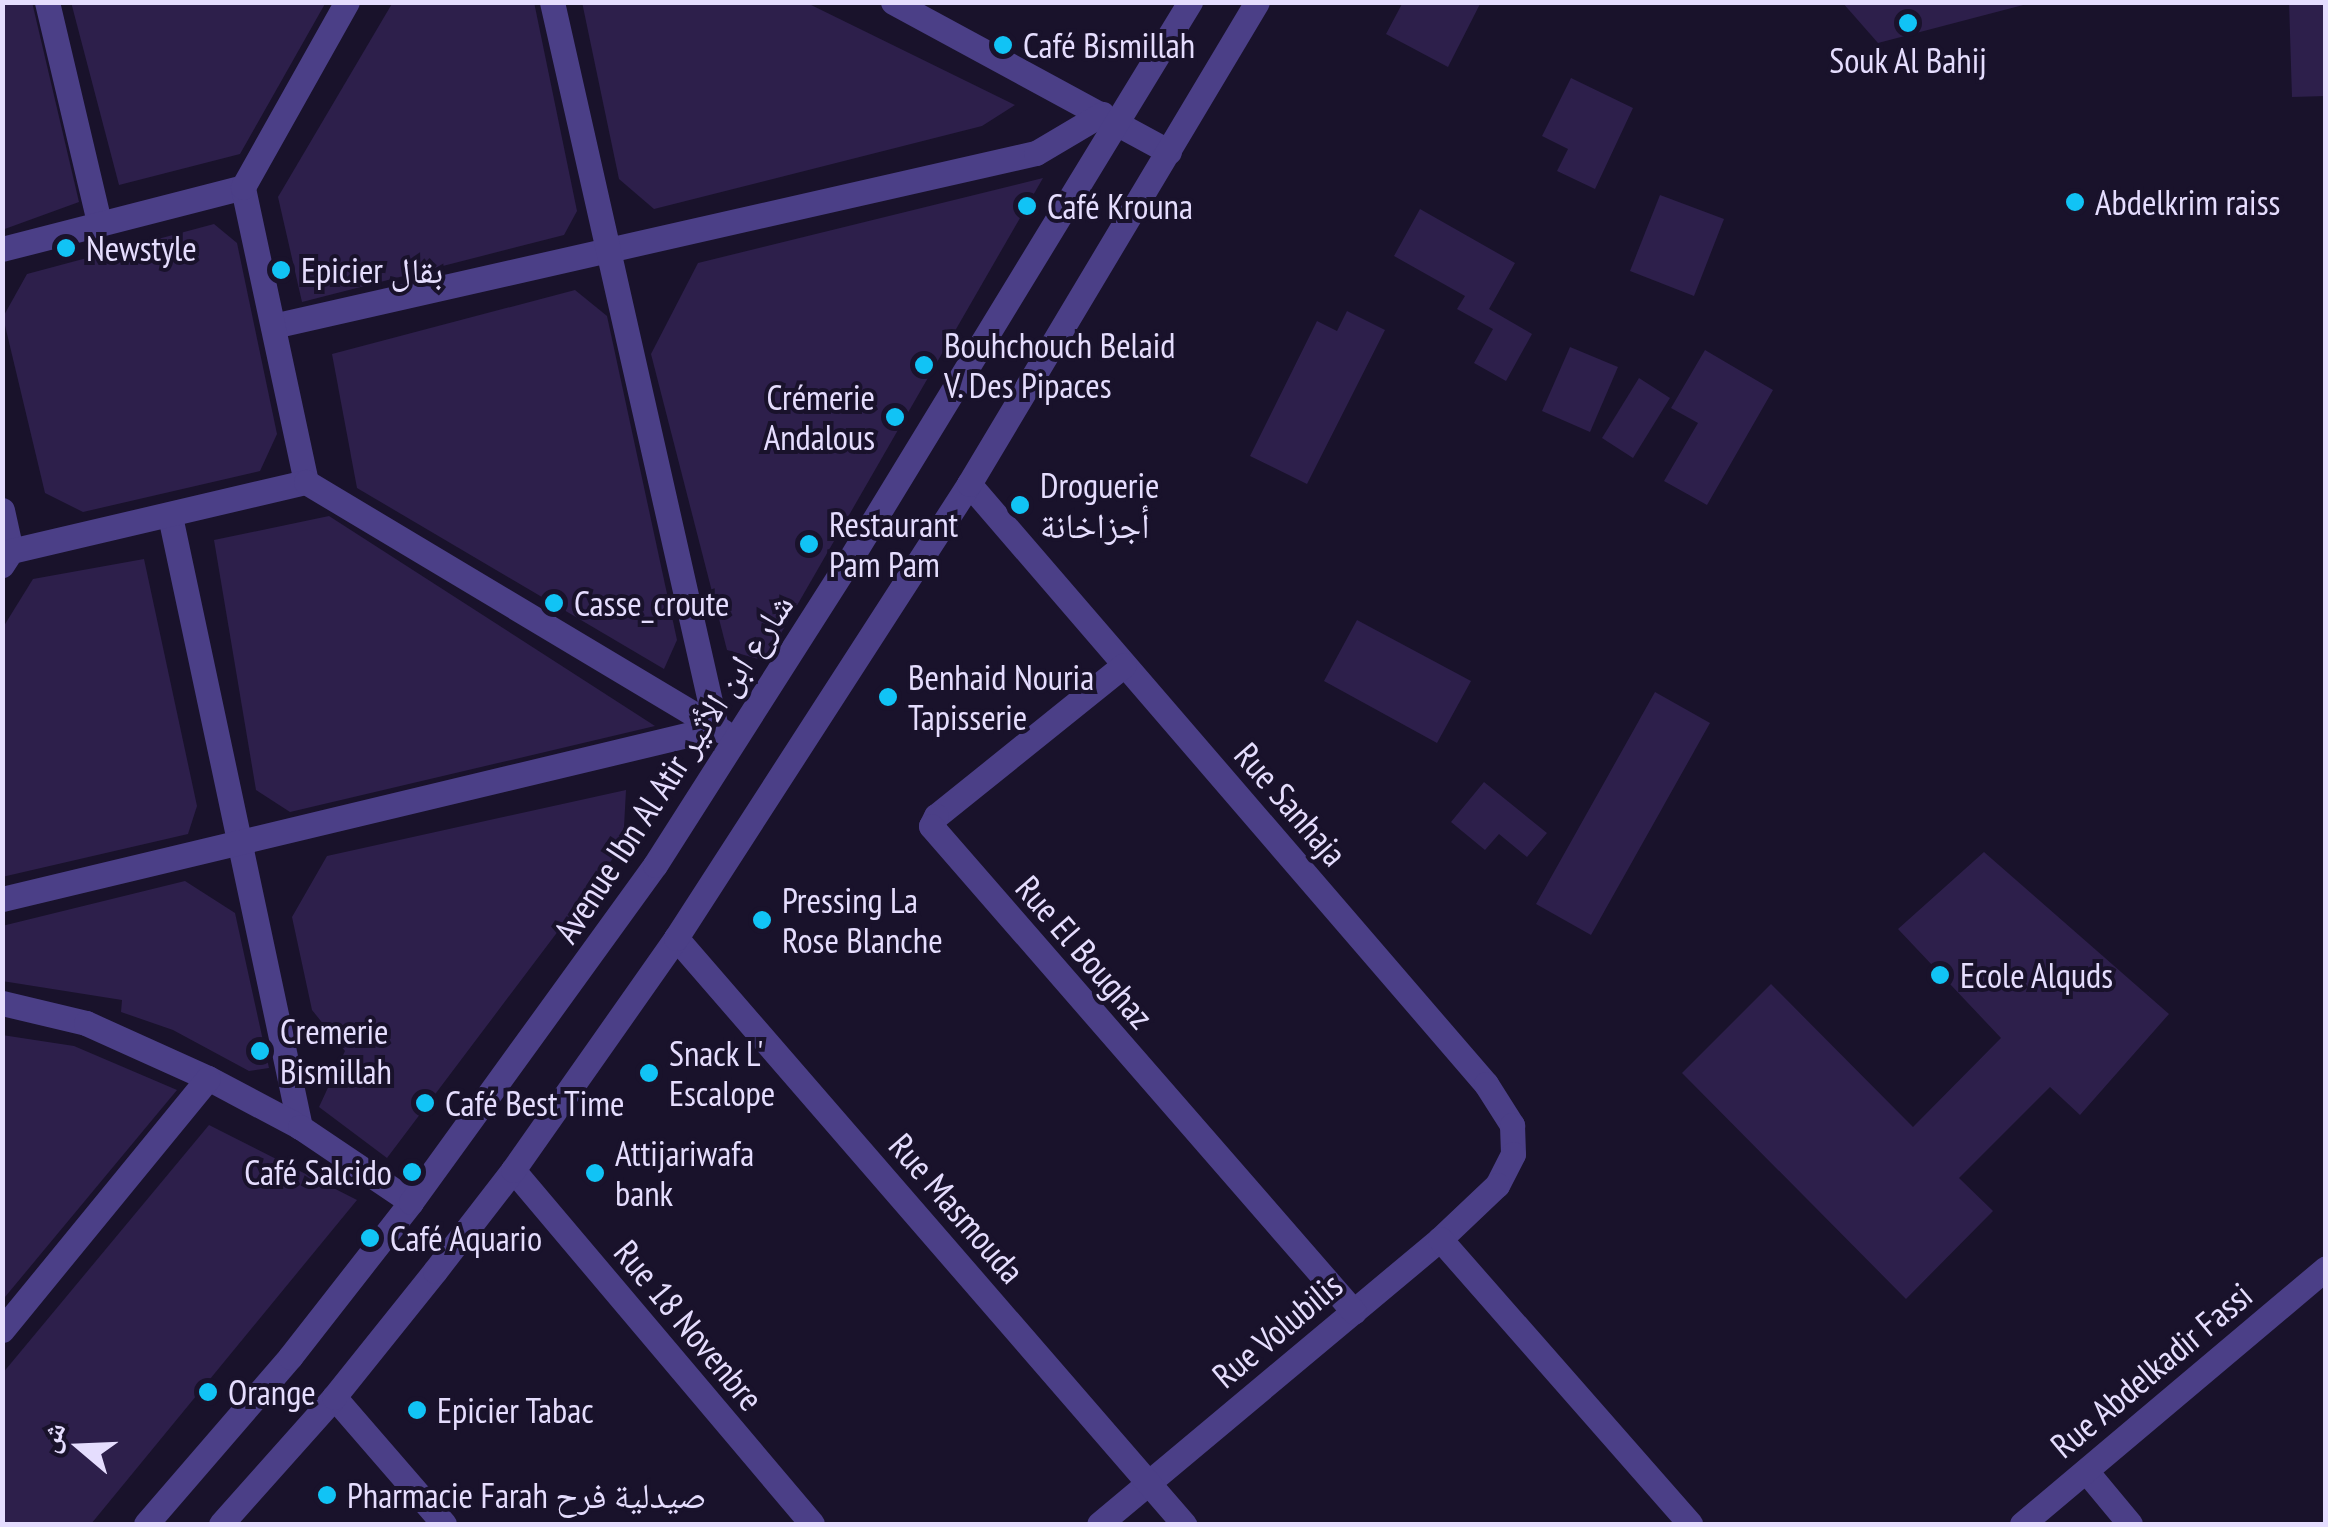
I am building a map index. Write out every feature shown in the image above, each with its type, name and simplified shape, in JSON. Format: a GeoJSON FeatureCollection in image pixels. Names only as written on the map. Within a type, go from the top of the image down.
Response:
{"type":"FeatureCollection","features":[{"type":"Feature","properties":{"kind":"street"},"geometry":{"type":"LineString","coordinates":[[47,2],[99,222]]}},
{"type":"Feature","properties":{"kind":"street"},"geometry":{"type":"LineString","coordinates":[[306,482],[243,187],[348,2]]}},
{"type":"Feature","properties":{"kind":"street"},"geometry":{"type":"LineString","coordinates":[[552,2],[607,248],[726,734]]}},
{"type":"Feature","properties":{"kind":"street"},"geometry":{"type":"LineString","coordinates":[[892,2],[932,11],[1169,152]]}},
{"type":"Feature","properties":{"kind":"street","name":"Avenue Ibn Al Atir شارع ابن الأثير"},"geometry":{"type":"LineString","coordinates":[[146,1524],[290,1357],[559,1004],[1110,119],[1190,2]]}},
{"type":"Feature","properties":{"kind":"street"},"geometry":{"type":"LineString","coordinates":[[221,1524],[334,1397],[512,1170],[676,938],[969,484],[1257,2]]}},
{"type":"Feature","properties":{"kind":"street"},"geometry":{"type":"LineString","coordinates":[[273,326],[1036,154],[1110,119]]}},
{"type":"Feature","properties":{"kind":"street"},"geometry":{"type":"LineString","coordinates":[[2,249],[243,187]]}},
{"type":"Feature","properties":{"kind":"street"},"geometry":{"type":"LineString","coordinates":[[2,510],[7,558],[306,482],[726,734]]}},
{"type":"Feature","properties":{"kind":"street","name":"Rue Sanhaja"},"geometry":{"type":"LineString","coordinates":[[969,484],[1486,1084],[1512,1125],[1513,1154],[1497,1185]]}},
{"type":"Feature","properties":{"kind":"street"},"geometry":{"type":"LineString","coordinates":[[170,516],[300,1127]]}},
{"type":"Feature","properties":{"kind":"street","name":"Rue El Boughaz"},"geometry":{"type":"LineString","coordinates":[[1124,664],[936,816],[931,826],[1354,1312]]}},
{"type":"Feature","properties":{"kind":"street"},"geometry":{"type":"LineString","coordinates":[[2,900],[726,734]]}},
{"type":"Feature","properties":{"kind":"street","name":"Rue Masmouda"},"geometry":{"type":"LineString","coordinates":[[676,938],[1184,1524]]}},
{"type":"Feature","properties":{"kind":"street"},"geometry":{"type":"LineString","coordinates":[[2,1002],[86,1023],[208,1078],[300,1127],[411,1202]]}},
{"type":"Feature","properties":{"kind":"street"},"geometry":{"type":"LineString","coordinates":[[4,1326],[208,1078]]}},
{"type":"Feature","properties":{"kind":"street","name":"Rue 18 Novenbre"},"geometry":{"type":"LineString","coordinates":[[512,1170],[812,1524]]}},
{"type":"Feature","properties":{"kind":"street","name":"Rue Volubilis"},"geometry":{"type":"LineString","coordinates":[[1099,1524],[1440,1240],[1497,1185]]}},
{"type":"Feature","properties":{"kind":"street"},"geometry":{"type":"LineString","coordinates":[[1440,1240],[1690,1524]]}},
{"type":"Feature","properties":{"kind":"street","name":"Rue Abdelkadir Fassi"},"geometry":{"type":"LineString","coordinates":[[2022,1524],[2326,1268]]}},
{"type":"Feature","properties":{"kind":"street"},"geometry":{"type":"LineString","coordinates":[[334,1397],[444,1524]]}},
{"type":"Feature","properties":{"kind":"street"},"geometry":{"type":"LineString","coordinates":[[2086,1470],[2130,1524]]}},
{"type":"Feature","properties":{"kind":"building"},"geometry":{"type":"Polygon","coordinates":[[[2,2],[32,2],[79,202],[2,230],[2,2]]]}},
{"type":"Feature","properties":{"kind":"building"},"geometry":{"type":"Polygon","coordinates":[[[71,2],[326,2],[240,154],[119,185],[71,2]]]}},
{"type":"Feature","properties":{"kind":"building"},"geometry":{"type":"Polygon","coordinates":[[[393,2],[534,2],[577,211],[564,235],[302,302],[278,197],[393,2]]]}},
{"type":"Feature","properties":{"kind":"building"},"geometry":{"type":"Polygon","coordinates":[[[582,2],[805,2],[1015,105],[982,126],[654,209],[619,179],[582,2]]]}},
{"type":"Feature","properties":{"kind":"building"},"geometry":{"type":"Polygon","coordinates":[[[1403,2],[1481,2],[1448,67],[1386,34],[1403,2]]]}},
{"type":"Feature","properties":{"kind":"building","name":"Souk Al Bahij"},"geometry":{"type":"Polygon","coordinates":[[[1842,2],[2027,2],[2027,4],[1878,43],[1842,2]]]}},
{"type":"Feature","properties":{"kind":"building"},"geometry":{"type":"Polygon","coordinates":[[[2289,2],[2324,2],[2326,96],[2292,97],[2289,2]]]}},
{"type":"Feature","properties":{"kind":"building"},"geometry":{"type":"Polygon","coordinates":[[[1571,78],[1633,108],[1595,189],[1557,171],[1568,149],[1542,136],[1571,78]]]}},
{"type":"Feature","properties":{"kind":"building"},"geometry":{"type":"Polygon","coordinates":[[[1043,178],[765,661],[727,650],[651,354],[698,263],[1043,178]]]}},
{"type":"Feature","properties":{"kind":"building"},"geometry":{"type":"Polygon","coordinates":[[[1660,195],[1724,219],[1694,296],[1630,271],[1660,195]]]}},
{"type":"Feature","properties":{"kind":"building"},"geometry":{"type":"Polygon","coordinates":[[[1420,209],[1515,263],[1489,309],[1532,334],[1506,381],[1474,363],[1493,329],[1457,309],[1465,296],[1394,256],[1420,209]]]}},
{"type":"Feature","properties":{"kind":"building"},"geometry":{"type":"Polygon","coordinates":[[[214,224],[237,243],[277,434],[260,471],[83,512],[45,493],[3,317],[27,274],[214,224]]]}},
{"type":"Feature","properties":{"kind":"building"},"geometry":{"type":"Polygon","coordinates":[[[575,290],[607,316],[677,640],[664,669],[357,488],[332,354],[575,290]]]}},
{"type":"Feature","properties":{"kind":"building"},"geometry":{"type":"Polygon","coordinates":[[[1347,311],[1385,330],[1307,484],[1250,456],[1317,321],[1337,331],[1347,311]]]}},
{"type":"Feature","properties":{"kind":"building"},"geometry":{"type":"Polygon","coordinates":[[[1570,347],[1618,367],[1590,432],[1542,411],[1570,347]]]}},
{"type":"Feature","properties":{"kind":"building"},"geometry":{"type":"Polygon","coordinates":[[[1705,350],[1773,390],[1707,505],[1664,481],[1698,423],[1671,408],[1705,350]]]}},
{"type":"Feature","properties":{"kind":"building"},"geometry":{"type":"Polygon","coordinates":[[[1639,378],[1670,398],[1633,458],[1602,438],[1639,378]]]}},
{"type":"Feature","properties":{"kind":"building"},"geometry":{"type":"Polygon","coordinates":[[[329,516],[655,726],[290,812],[256,790],[214,540],[329,516]]]}},
{"type":"Feature","properties":{"kind":"building"},"geometry":{"type":"Polygon","coordinates":[[[144,559],[197,806],[188,834],[2,877],[2,629],[33,579],[144,559]]]}},
{"type":"Feature","properties":{"kind":"building"},"geometry":{"type":"Polygon","coordinates":[[[1357,620],[1471,681],[1437,743],[1324,681],[1357,620]]]}},
{"type":"Feature","properties":{"kind":"building"},"geometry":{"type":"Polygon","coordinates":[[[1655,692],[1710,723],[1591,935],[1536,904],[1655,692]]]}},
{"type":"Feature","properties":{"kind":"building"},"geometry":{"type":"Polygon","coordinates":[[[1484,782],[1547,833],[1527,857],[1499,834],[1485,850],[1451,822],[1484,782]]]}},
{"type":"Feature","properties":{"kind":"building"},"geometry":{"type":"Polygon","coordinates":[[[626,790],[623,845],[387,1158],[319,1107],[345,1051],[312,1010],[292,917],[327,856],[626,790]]]}},
{"type":"Feature","properties":{"kind":"building"},"geometry":{"type":"Polygon","coordinates":[[[1984,852],[2169,1014],[2080,1115],[2050,1087],[1959,1178],[1993,1211],[1906,1299],[1682,1073],[1771,984],[1913,1127],[2001,1038],[1898,929],[1984,852]]]}},
{"type":"Feature","properties":{"kind":"building"},"geometry":{"type":"Polygon","coordinates":[[[185,881],[235,913],[269,1068],[249,1071],[173,1030],[121,1012],[122,1000],[2,981],[2,926],[185,881]]]}},
{"type":"Feature","properties":{"kind":"building"},"geometry":{"type":"Polygon","coordinates":[[[2,1035],[74,1046],[177,1090],[5,1297],[2,1035]]]}},
{"type":"Feature","properties":{"kind":"building"},"geometry":{"type":"Polygon","coordinates":[[[209,1125],[357,1200],[91,1524],[2,1524],[2,1374],[209,1125]]]}},
{"type":"Feature","properties":{"kind":"place","name":"Souk Al Bahij"},"geometry":{"type":"Point","coordinates":[1908,23]}},
{"type":"Feature","properties":{"kind":"place","name":"Café Bismillah"},"geometry":{"type":"Point","coordinates":[1003,45]}},
{"type":"Feature","properties":{"kind":"place","name":"Abdelkrim raiss"},"geometry":{"type":"Point","coordinates":[2075,202]}},
{"type":"Feature","properties":{"kind":"place","name":"Café Krouna"},"geometry":{"type":"Point","coordinates":[1027,206]}},
{"type":"Feature","properties":{"kind":"place","name":"Newstyle"},"geometry":{"type":"Point","coordinates":[66,248]}},
{"type":"Feature","properties":{"kind":"place","name":"Epicier بقال"},"geometry":{"type":"Point","coordinates":[281,270]}},
{"type":"Feature","properties":{"kind":"place","name":"Bouhchouch Belaid V. Des Pipaces"},"geometry":{"type":"Point","coordinates":[924,365]}},
{"type":"Feature","properties":{"kind":"place","name":"Crémerie Andalous"},"geometry":{"type":"Point","coordinates":[895,417]}},
{"type":"Feature","properties":{"kind":"place","name":"Droguerie أجزاخانة"},"geometry":{"type":"Point","coordinates":[1020,505]}},
{"type":"Feature","properties":{"kind":"place","name":"Restaurant Pam Pam"},"geometry":{"type":"Point","coordinates":[809,544]}},
{"type":"Feature","properties":{"kind":"place","name":"Casse_croute"},"geometry":{"type":"Point","coordinates":[554,603]}},
{"type":"Feature","properties":{"kind":"place","name":"Benhaid Nouria Tapisserie"},"geometry":{"type":"Point","coordinates":[888,697]}},
{"type":"Feature","properties":{"kind":"place","name":"Pressing La Rose Blanche"},"geometry":{"type":"Point","coordinates":[762,920]}},
{"type":"Feature","properties":{"kind":"place","name":"Ecole Alquds"},"geometry":{"type":"Point","coordinates":[1940,975]}},
{"type":"Feature","properties":{"kind":"place","name":"Cremerie Bismillah"},"geometry":{"type":"Point","coordinates":[260,1051]}},
{"type":"Feature","properties":{"kind":"place","name":"Snack L' Escalope"},"geometry":{"type":"Point","coordinates":[649,1073]}},
{"type":"Feature","properties":{"kind":"place","name":"Café Best Time"},"geometry":{"type":"Point","coordinates":[425,1103]}},
{"type":"Feature","properties":{"kind":"place","name":"Café Salcido"},"geometry":{"type":"Point","coordinates":[412,1172]}},
{"type":"Feature","properties":{"kind":"place","name":"Attijariwafa bank"},"geometry":{"type":"Point","coordinates":[595,1173]}},
{"type":"Feature","properties":{"kind":"place","name":"Café Aquario"},"geometry":{"type":"Point","coordinates":[370,1238]}},
{"type":"Feature","properties":{"kind":"place","name":"Orange"},"geometry":{"type":"Point","coordinates":[208,1392]}},
{"type":"Feature","properties":{"kind":"place","name":"Epicier Tabac"},"geometry":{"type":"Point","coordinates":[417,1410]}},
{"type":"Feature","properties":{"kind":"place","name":"Pharmacie Farah صيدلية فرح"},"geometry":{"type":"Point","coordinates":[327,1495]}}]}
